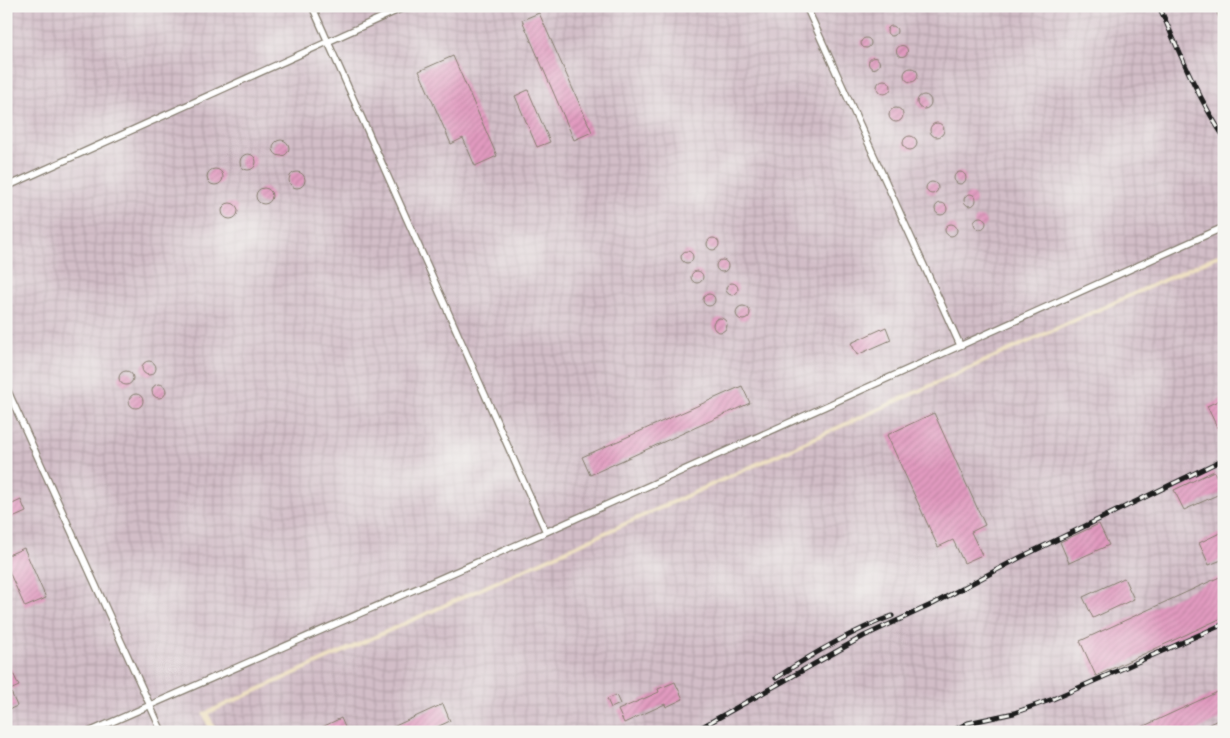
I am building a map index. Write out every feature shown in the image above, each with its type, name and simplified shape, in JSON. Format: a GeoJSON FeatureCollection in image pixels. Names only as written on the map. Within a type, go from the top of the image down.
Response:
{"type":"FeatureCollection","features":[{"type":"Feature","properties":{"kind":"lane"},"geometry":{"type":"LineString","coordinates":[[312,6],[546,532]]}},
{"type":"Feature","properties":{"kind":"lane"},"geometry":{"type":"LineString","coordinates":[[6,187],[407,6]]}},
{"type":"Feature","properties":{"kind":"lane"},"geometry":{"type":"LineString","coordinates":[[806,6],[960,345]]}},
{"type":"Feature","properties":{"kind":"lane"},"geometry":{"type":"LineString","coordinates":[[1218,6],[1224,20]]}},
{"type":"Feature","properties":{"kind":"lane"},"geometry":{"type":"LineString","coordinates":[[89,732],[149,704],[546,532],[1224,227]]}},
{"type":"Feature","properties":{"kind":"lane"},"geometry":{"type":"LineString","coordinates":[[6,387],[162,732]]}},
{"type":"Feature","properties":{"kind":"shaded area"},"geometry":{"type":"Polygon","coordinates":[[[6,6],[1224,6],[1224,251],[202,713],[210,732],[6,732],[6,6]]]}},
{"type":"Feature","properties":{"kind":"shaded area"},"geometry":{"type":"Polygon","coordinates":[[[1224,255],[1224,732],[217,732],[209,714],[1224,255]]]}},
{"type":"Feature","properties":{"kind":"building"},"geometry":{"type":"Polygon","coordinates":[[[539,13],[592,132],[574,140],[522,20],[539,13]]]}},
{"type":"Feature","properties":{"kind":"building"},"geometry":{"type":"Polygon","coordinates":[[[890,26],[894,26],[897,31],[896,35],[890,36],[887,33],[887,29],[890,26]]]}},
{"type":"Feature","properties":{"kind":"building"},"geometry":{"type":"Polygon","coordinates":[[[864,38],[868,38],[871,43],[870,47],[864,48],[861,45],[861,41],[864,38]]]}},
{"type":"Feature","properties":{"kind":"building"},"geometry":{"type":"Polygon","coordinates":[[[902,45],[908,51],[902,57],[896,51],[902,45]]]}},
{"type":"Feature","properties":{"kind":"building"},"geometry":{"type":"Polygon","coordinates":[[[453,56],[497,156],[475,166],[463,138],[451,144],[419,71],[453,56]]]}},
{"type":"Feature","properties":{"kind":"building"},"geometry":{"type":"Polygon","coordinates":[[[874,57],[880,63],[874,69],[868,63],[874,57]]]}},
{"type":"Feature","properties":{"kind":"building"},"geometry":{"type":"Polygon","coordinates":[[[908,68],[914,68],[918,75],[914,82],[908,82],[904,78],[904,72],[908,68]]]}},
{"type":"Feature","properties":{"kind":"building"},"geometry":{"type":"Polygon","coordinates":[[[881,80],[887,80],[891,87],[887,94],[881,94],[877,90],[877,84],[881,80]]]}},
{"type":"Feature","properties":{"kind":"building"},"geometry":{"type":"Polygon","coordinates":[[[528,90],[550,142],[537,147],[515,96],[528,90]]]}},
{"type":"Feature","properties":{"kind":"building"},"geometry":{"type":"Polygon","coordinates":[[[921,95],[927,95],[931,102],[927,109],[921,109],[917,105],[917,99],[921,95]]]}},
{"type":"Feature","properties":{"kind":"building"},"geometry":{"type":"Polygon","coordinates":[[[893,108],[899,108],[903,115],[899,122],[893,122],[889,118],[889,112],[893,108]]]}},
{"type":"Feature","properties":{"kind":"building"},"geometry":{"type":"Polygon","coordinates":[[[934,123],[940,123],[944,130],[940,137],[934,137],[930,133],[930,127],[934,123]]]}},
{"type":"Feature","properties":{"kind":"building"},"geometry":{"type":"Polygon","coordinates":[[[907,136],[913,136],[917,143],[913,150],[907,150],[903,146],[903,140],[907,136]]]}},
{"type":"Feature","properties":{"kind":"building"},"geometry":{"type":"Polygon","coordinates":[[[278,140],[284,140],[289,145],[287,154],[278,156],[273,151],[273,145],[278,140]]]}},
{"type":"Feature","properties":{"kind":"building"},"geometry":{"type":"Polygon","coordinates":[[[245,154],[251,154],[256,159],[254,168],[245,170],[240,165],[240,159],[245,154]]]}},
{"type":"Feature","properties":{"kind":"building"},"geometry":{"type":"Polygon","coordinates":[[[212,169],[218,169],[223,174],[221,183],[212,185],[207,180],[207,174],[212,169]]]}},
{"type":"Feature","properties":{"kind":"building"},"geometry":{"type":"Polygon","coordinates":[[[294,172],[300,172],[305,177],[303,186],[294,188],[289,183],[289,177],[294,172]]]}},
{"type":"Feature","properties":{"kind":"building"},"geometry":{"type":"Polygon","coordinates":[[[958,172],[962,172],[966,178],[962,184],[958,184],[954,180],[954,176],[958,172]]]}},
{"type":"Feature","properties":{"kind":"building"},"geometry":{"type":"Polygon","coordinates":[[[930,182],[934,182],[938,188],[934,194],[930,194],[926,190],[926,186],[930,182]]]}},
{"type":"Feature","properties":{"kind":"building"},"geometry":{"type":"Polygon","coordinates":[[[261,188],[267,188],[272,193],[270,202],[261,204],[256,199],[256,193],[261,188]]]}},
{"type":"Feature","properties":{"kind":"building"},"geometry":{"type":"Polygon","coordinates":[[[968,194],[972,194],[976,200],[972,206],[968,206],[964,202],[964,198],[968,194]]]}},
{"type":"Feature","properties":{"kind":"building"},"geometry":{"type":"Polygon","coordinates":[[[227,203],[233,203],[238,208],[236,217],[227,219],[222,214],[222,208],[227,203]]]}},
{"type":"Feature","properties":{"kind":"building"},"geometry":{"type":"Polygon","coordinates":[[[939,203],[943,203],[947,209],[943,215],[939,215],[935,211],[935,207],[939,203]]]}},
{"type":"Feature","properties":{"kind":"building"},"geometry":{"type":"Polygon","coordinates":[[[978,217],[982,217],[986,223],[982,229],[978,229],[974,225],[974,221],[978,217]]]}},
{"type":"Feature","properties":{"kind":"building"},"geometry":{"type":"Polygon","coordinates":[[[949,224],[953,224],[957,230],[953,236],[949,236],[945,232],[945,228],[949,224]]]}},
{"type":"Feature","properties":{"kind":"building"},"geometry":{"type":"Polygon","coordinates":[[[711,238],[715,238],[719,244],[715,250],[711,250],[707,246],[707,242],[711,238]]]}},
{"type":"Feature","properties":{"kind":"building"},"geometry":{"type":"Polygon","coordinates":[[[685,251],[689,251],[693,257],[689,263],[685,263],[681,259],[681,255],[685,251]]]}},
{"type":"Feature","properties":{"kind":"building"},"geometry":{"type":"Polygon","coordinates":[[[720,260],[724,260],[728,266],[724,272],[720,272],[716,268],[716,264],[720,260]]]}},
{"type":"Feature","properties":{"kind":"building"},"geometry":{"type":"Polygon","coordinates":[[[695,271],[699,271],[703,277],[699,283],[695,283],[691,279],[691,275],[695,271]]]}},
{"type":"Feature","properties":{"kind":"building"},"geometry":{"type":"Polygon","coordinates":[[[734,283],[737,284],[737,294],[730,295],[727,294],[726,287],[727,284],[734,283]]]}},
{"type":"Feature","properties":{"kind":"building"},"geometry":{"type":"Polygon","coordinates":[[[711,294],[714,295],[714,305],[707,306],[704,305],[703,298],[704,295],[711,294]]]}},
{"type":"Feature","properties":{"kind":"building"},"geometry":{"type":"Polygon","coordinates":[[[740,306],[746,306],[750,313],[746,320],[740,320],[736,316],[736,310],[740,306]]]}},
{"type":"Feature","properties":{"kind":"building"},"geometry":{"type":"Polygon","coordinates":[[[717,318],[723,318],[727,325],[723,332],[717,332],[713,328],[713,322],[717,318]]]}},
{"type":"Feature","properties":{"kind":"building"},"geometry":{"type":"Polygon","coordinates":[[[886,327],[891,340],[857,355],[851,343],[886,327]]]}},
{"type":"Feature","properties":{"kind":"building"},"geometry":{"type":"Polygon","coordinates":[[[149,361],[154,363],[156,368],[154,373],[149,375],[144,373],[142,368],[144,363],[149,361]]]}},
{"type":"Feature","properties":{"kind":"building"},"geometry":{"type":"Polygon","coordinates":[[[126,371],[131,373],[133,378],[131,383],[126,385],[121,383],[119,378],[121,373],[126,371]]]}},
{"type":"Feature","properties":{"kind":"building"},"geometry":{"type":"Polygon","coordinates":[[[159,384],[164,386],[166,391],[164,396],[159,398],[154,396],[152,391],[154,386],[159,384]]]}},
{"type":"Feature","properties":{"kind":"building"},"geometry":{"type":"Polygon","coordinates":[[[742,386],[750,403],[590,475],[582,457],[742,386]]]}},
{"type":"Feature","properties":{"kind":"building"},"geometry":{"type":"Polygon","coordinates":[[[136,394],[141,396],[143,401],[141,406],[136,408],[131,406],[129,401],[131,396],[136,394]]]}},
{"type":"Feature","properties":{"kind":"building"},"geometry":{"type":"Polygon","coordinates":[[[1224,398],[1224,442],[1207,406],[1224,398]]]}},
{"type":"Feature","properties":{"kind":"building"},"geometry":{"type":"Polygon","coordinates":[[[934,413],[985,525],[971,532],[982,555],[964,563],[953,540],[938,547],[887,435],[934,413]]]}},
{"type":"Feature","properties":{"kind":"building"},"geometry":{"type":"Polygon","coordinates":[[[1214,471],[1224,492],[1184,510],[1174,490],[1214,471]]]}},
{"type":"Feature","properties":{"kind":"building"},"geometry":{"type":"Polygon","coordinates":[[[21,500],[26,512],[6,521],[6,507],[21,500]]]}},
{"type":"Feature","properties":{"kind":"building"},"geometry":{"type":"Polygon","coordinates":[[[1099,524],[1109,545],[1069,563],[1060,542],[1099,524]]]}},
{"type":"Feature","properties":{"kind":"building"},"geometry":{"type":"Polygon","coordinates":[[[1224,531],[1224,559],[1209,565],[1199,543],[1224,531]]]}},
{"type":"Feature","properties":{"kind":"building"},"geometry":{"type":"Polygon","coordinates":[[[24,548],[46,598],[25,607],[6,565],[6,556],[24,548]]]}},
{"type":"Feature","properties":{"kind":"building"},"geometry":{"type":"Polygon","coordinates":[[[1224,575],[1224,617],[1096,676],[1080,641],[1224,575]]]}},
{"type":"Feature","properties":{"kind":"building"},"geometry":{"type":"Polygon","coordinates":[[[1124,578],[1134,599],[1093,618],[1083,597],[1124,578]]]}},
{"type":"Feature","properties":{"kind":"building"},"geometry":{"type":"Polygon","coordinates":[[[6,658],[19,686],[10,690],[17,706],[6,711],[6,658]]]}},
{"type":"Feature","properties":{"kind":"building"},"geometry":{"type":"Polygon","coordinates":[[[675,682],[683,699],[666,707],[665,704],[624,723],[618,710],[659,692],[658,689],[675,682]]]}},
{"type":"Feature","properties":{"kind":"building"},"geometry":{"type":"Polygon","coordinates":[[[1224,689],[1224,717],[1193,732],[1131,732],[1224,689]]]}},
{"type":"Feature","properties":{"kind":"building"},"geometry":{"type":"Polygon","coordinates":[[[616,695],[620,704],[611,708],[607,699],[616,695]]]}},
{"type":"Feature","properties":{"kind":"building"},"geometry":{"type":"Polygon","coordinates":[[[443,704],[450,721],[426,732],[382,732],[443,704]]]}},
{"type":"Feature","properties":{"kind":"building"},"geometry":{"type":"Polygon","coordinates":[[[341,718],[347,732],[312,732],[341,718]]]}},
{"type":"Feature","properties":{"kind":"railway"},"geometry":{"type":"LineString","coordinates":[[1159,6],[1197,89],[1224,137]]}},
{"type":"Feature","properties":{"kind":"railway"},"geometry":{"type":"LineString","coordinates":[[693,732],[864,636],[933,604],[1021,557],[1224,459]]}},
{"type":"Feature","properties":{"kind":"railway"},"geometry":{"type":"LineString","coordinates":[[776,678],[833,644],[892,616]]}},
{"type":"Feature","properties":{"kind":"railway"},"geometry":{"type":"LineString","coordinates":[[950,732],[968,723],[1014,713],[1053,699],[1224,624]]}}]}
